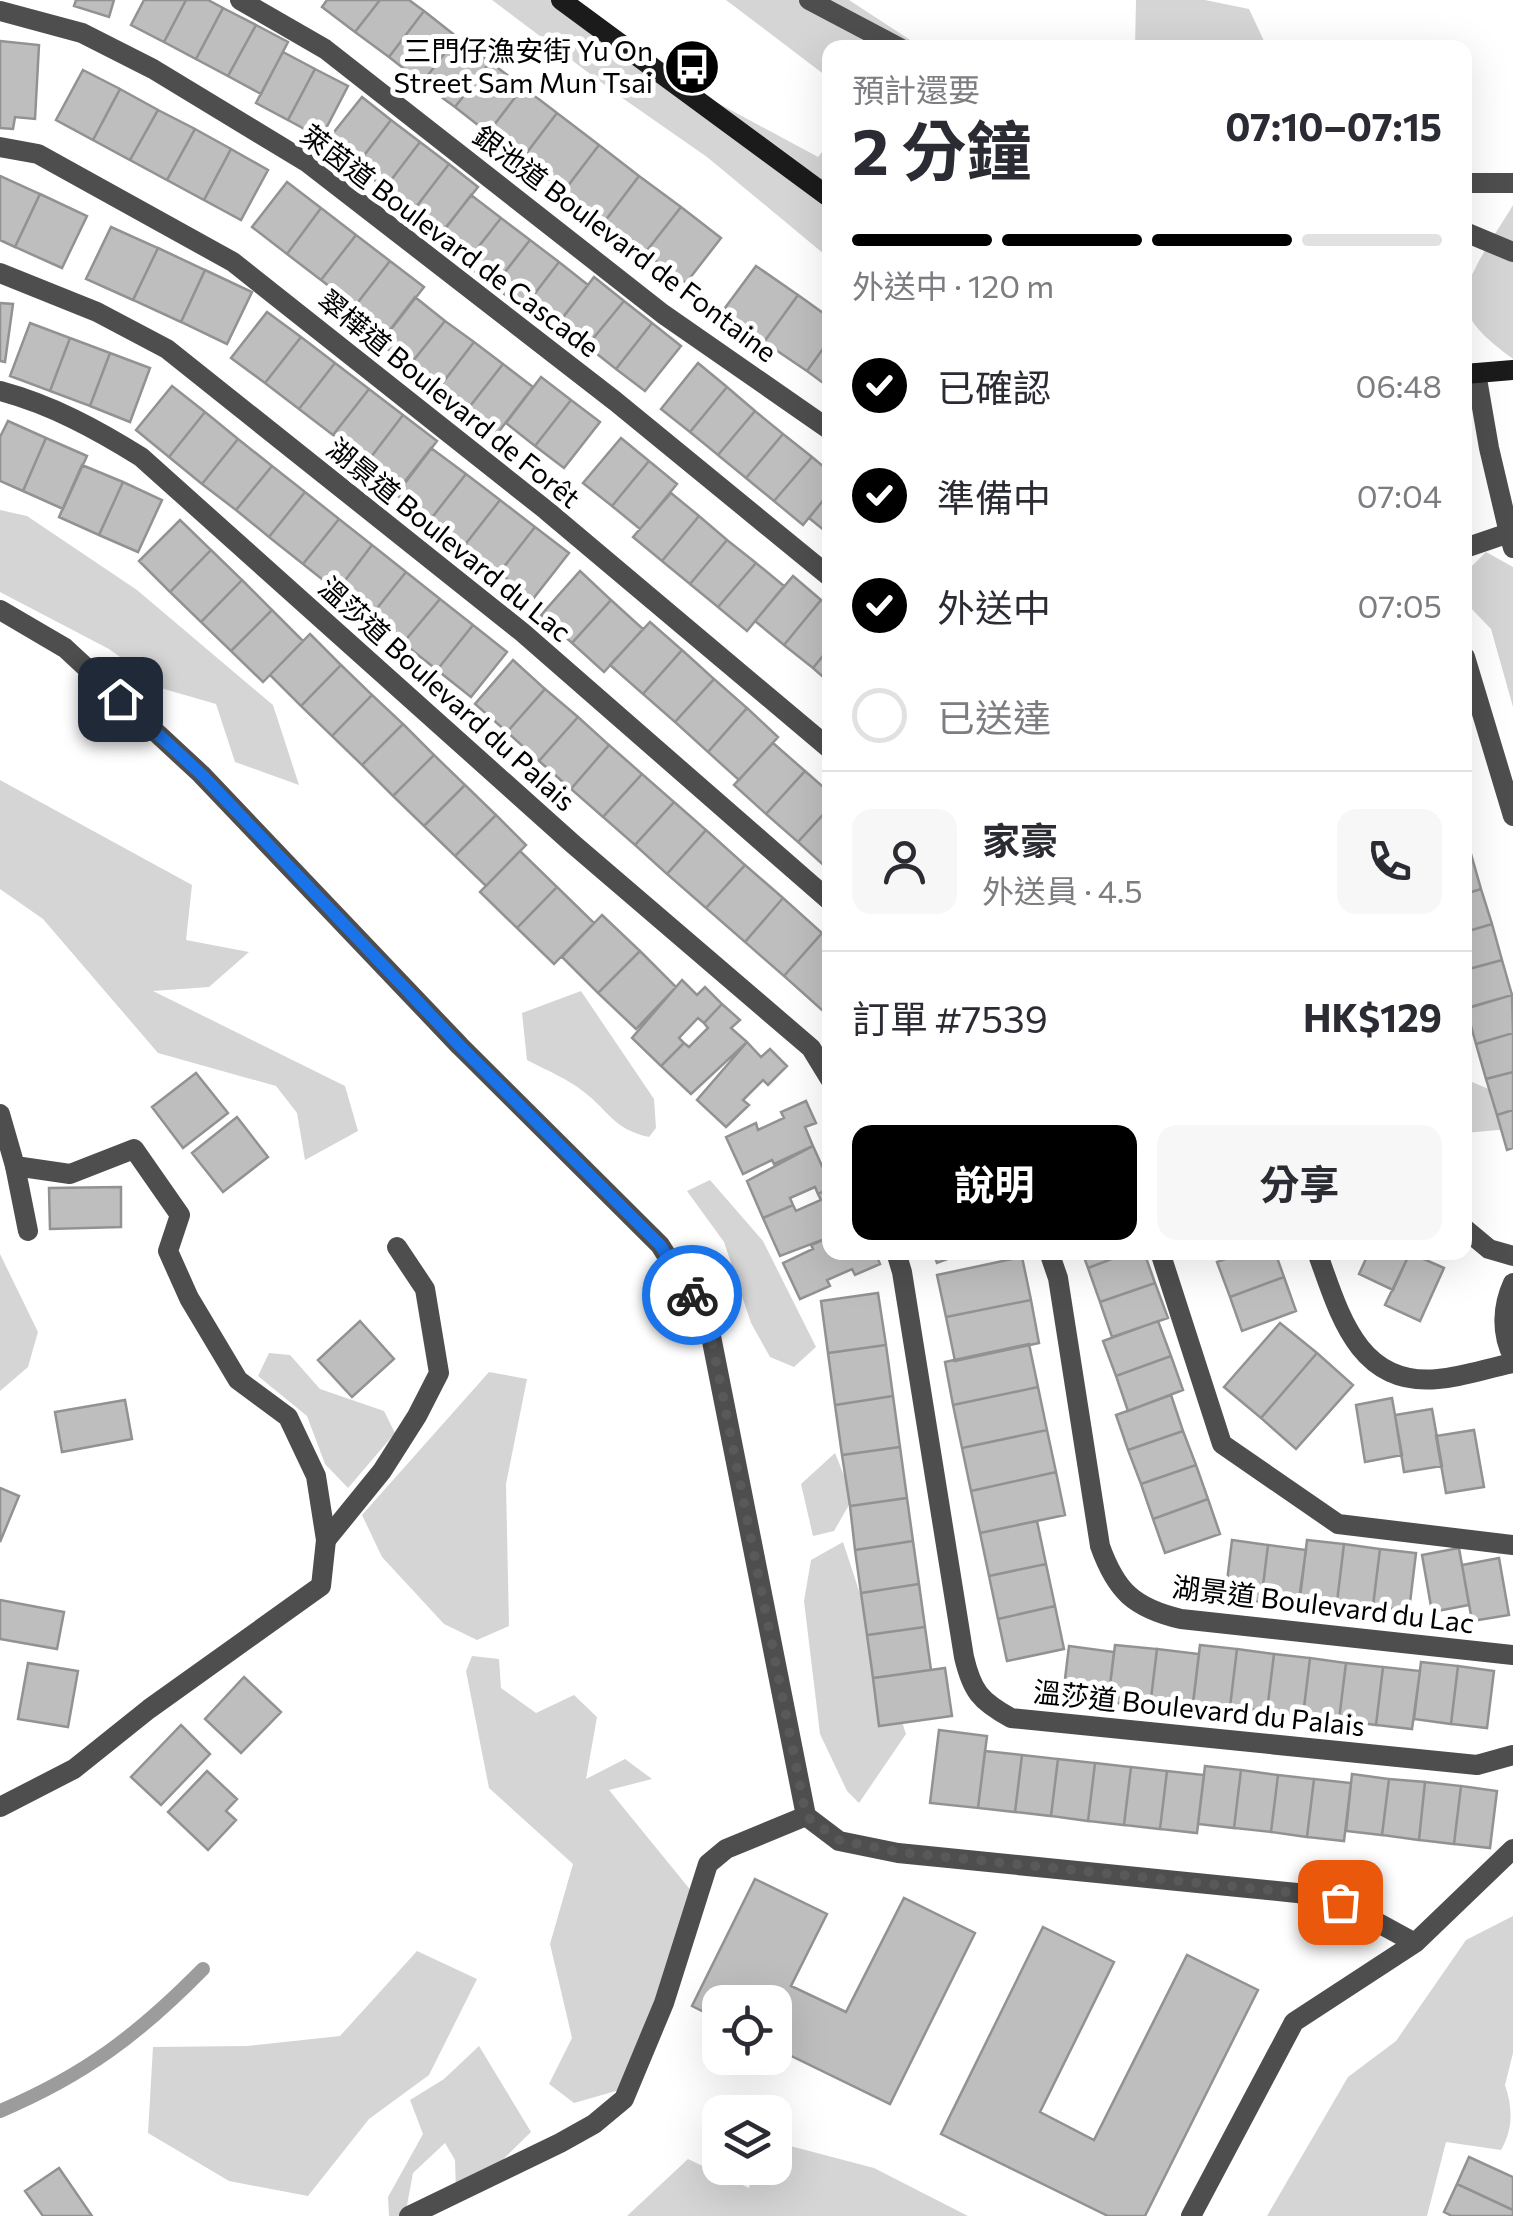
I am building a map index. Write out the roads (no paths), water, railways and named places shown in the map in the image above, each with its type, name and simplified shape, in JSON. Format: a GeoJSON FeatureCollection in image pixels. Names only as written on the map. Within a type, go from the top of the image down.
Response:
{"type":"FeatureCollection","features":[{"type":"Feature","properties":{"kind":"street","name":"銀池道 Boulevard de Fontaine"},"geometry":{"type":"LineString","coordinates":[[240,0],[325,48],[662,314],[822,424]]}},
{"type":"Feature","properties":{"kind":"street"},"geometry":{"type":"LineString","coordinates":[[560,0],[822,192]]}},
{"type":"Feature","properties":{"kind":"street"},"geometry":{"type":"LineString","coordinates":[[810,0],[885,40]]}},
{"type":"Feature","properties":{"kind":"street","name":"萊茵道 Boulevard de Cascade"},"geometry":{"type":"LineString","coordinates":[[0,12],[82,33],[153,69],[308,163],[616,402],[822,570]]}},
{"type":"Feature","properties":{"kind":"street","name":"翠樺道 Boulevard de Forêt"},"geometry":{"type":"LineString","coordinates":[[0,147],[38,154],[232,262],[546,510],[822,741]]}},
{"type":"Feature","properties":{"kind":"street"},"geometry":{"type":"LineString","coordinates":[[1472,183],[1503,182]]}},
{"type":"Feature","properties":{"kind":"street"},"geometry":{"type":"LineString","coordinates":[[1472,235],[1513,252]]}},
{"type":"Feature","properties":{"kind":"street","name":"湖景道 Boulevard du Lac"},"geometry":{"type":"LineString","coordinates":[[0,274],[97,312],[167,350],[522,632],[822,894]]}},
{"type":"Feature","properties":{"kind":"street"},"geometry":{"type":"LineString","coordinates":[[1472,373],[1513,370]]}},
{"type":"Feature","properties":{"kind":"street"},"geometry":{"type":"LineString","coordinates":[[1472,381],[1511,541],[1472,547]]}},
{"type":"Feature","properties":{"kind":"street","name":"溫莎道 Boulevard du Palais"},"geometry":{"type":"LineString","coordinates":[[0,391],[30,399],[88,424],[141,457],[573,844],[810,1048],[822,1067]]}},
{"type":"Feature","properties":{"kind":"street"},"geometry":{"type":"LineString","coordinates":[[0,610],[65,648],[201,774],[460,1046],[660,1245],[708,1321],[806,1816],[839,1840],[898,1852],[1326,1899],[1340,1902],[1415,1943]]}},
{"type":"Feature","properties":{"kind":"street"},"geometry":{"type":"LineString","coordinates":[[1472,680],[1513,816]]}},
{"type":"Feature","properties":{"kind":"street"},"geometry":{"type":"LineString","coordinates":[[0,1114],[28,1231]]}},
{"type":"Feature","properties":{"kind":"street"},"geometry":{"type":"LineString","coordinates":[[0,1807],[74,1769],[320,1586],[326,1540],[316,1476],[288,1416],[238,1380],[189,1298],[168,1251],[180,1216],[134,1149],[70,1174],[15,1166]]}},
{"type":"Feature","properties":{"kind":"street"},"geometry":{"type":"LineString","coordinates":[[1472,1234],[1489,1249],[1513,1256]]}},
{"type":"Feature","properties":{"kind":"street"},"geometry":{"type":"LineString","coordinates":[[326,1540],[382,1471],[417,1416],[438,1373],[425,1289],[397,1248]]}},
{"type":"Feature","properties":{"kind":"street","name":"溫莎道 Boulevard du Palais"},"geometry":{"type":"LineString","coordinates":[[898,1260],[964,1658],[970,1684],[987,1705],[1011,1718],[1458,1763],[1477,1764],[1513,1755]]}},
{"type":"Feature","properties":{"kind":"street","name":"湖景道 Boulevard du Lac"},"geometry":{"type":"LineString","coordinates":[[1052,1260],[1058,1278],[1100,1546],[1110,1574],[1128,1597],[1153,1613],[1181,1619],[1513,1655]]}},
{"type":"Feature","properties":{"kind":"street"},"geometry":{"type":"LineString","coordinates":[[1163,1260],[1222,1444],[1338,1524],[1511,1544]]}},
{"type":"Feature","properties":{"kind":"street"},"geometry":{"type":"LineString","coordinates":[[1320,1260],[1349,1334],[1378,1364],[1396,1374],[1438,1379],[1513,1360],[1504,1330],[1513,1283]]}},
{"type":"Feature","properties":{"kind":"street"},"geometry":{"type":"LineString","coordinates":[[409,2216],[560,2143],[594,2124],[624,2099],[664,2003],[708,1864],[726,1849],[806,1816]]}},
{"type":"Feature","properties":{"kind":"street"},"geometry":{"type":"LineString","coordinates":[[1191,2216],[1294,2022],[1415,1943],[1513,1848]]}},
{"type":"Feature","properties":{"kind":"waterway"},"geometry":{"type":"LineString","coordinates":[[0,2111],[59,2083],[109,2051],[156,2014],[203,1969]]}},
{"type":"Feature","properties":{"kind":"place","name":"三門仔漁安街 Yu On Street Sam Mun Tsai"},"geometry":{"type":"Point","coordinates":[692,67]}}]}
